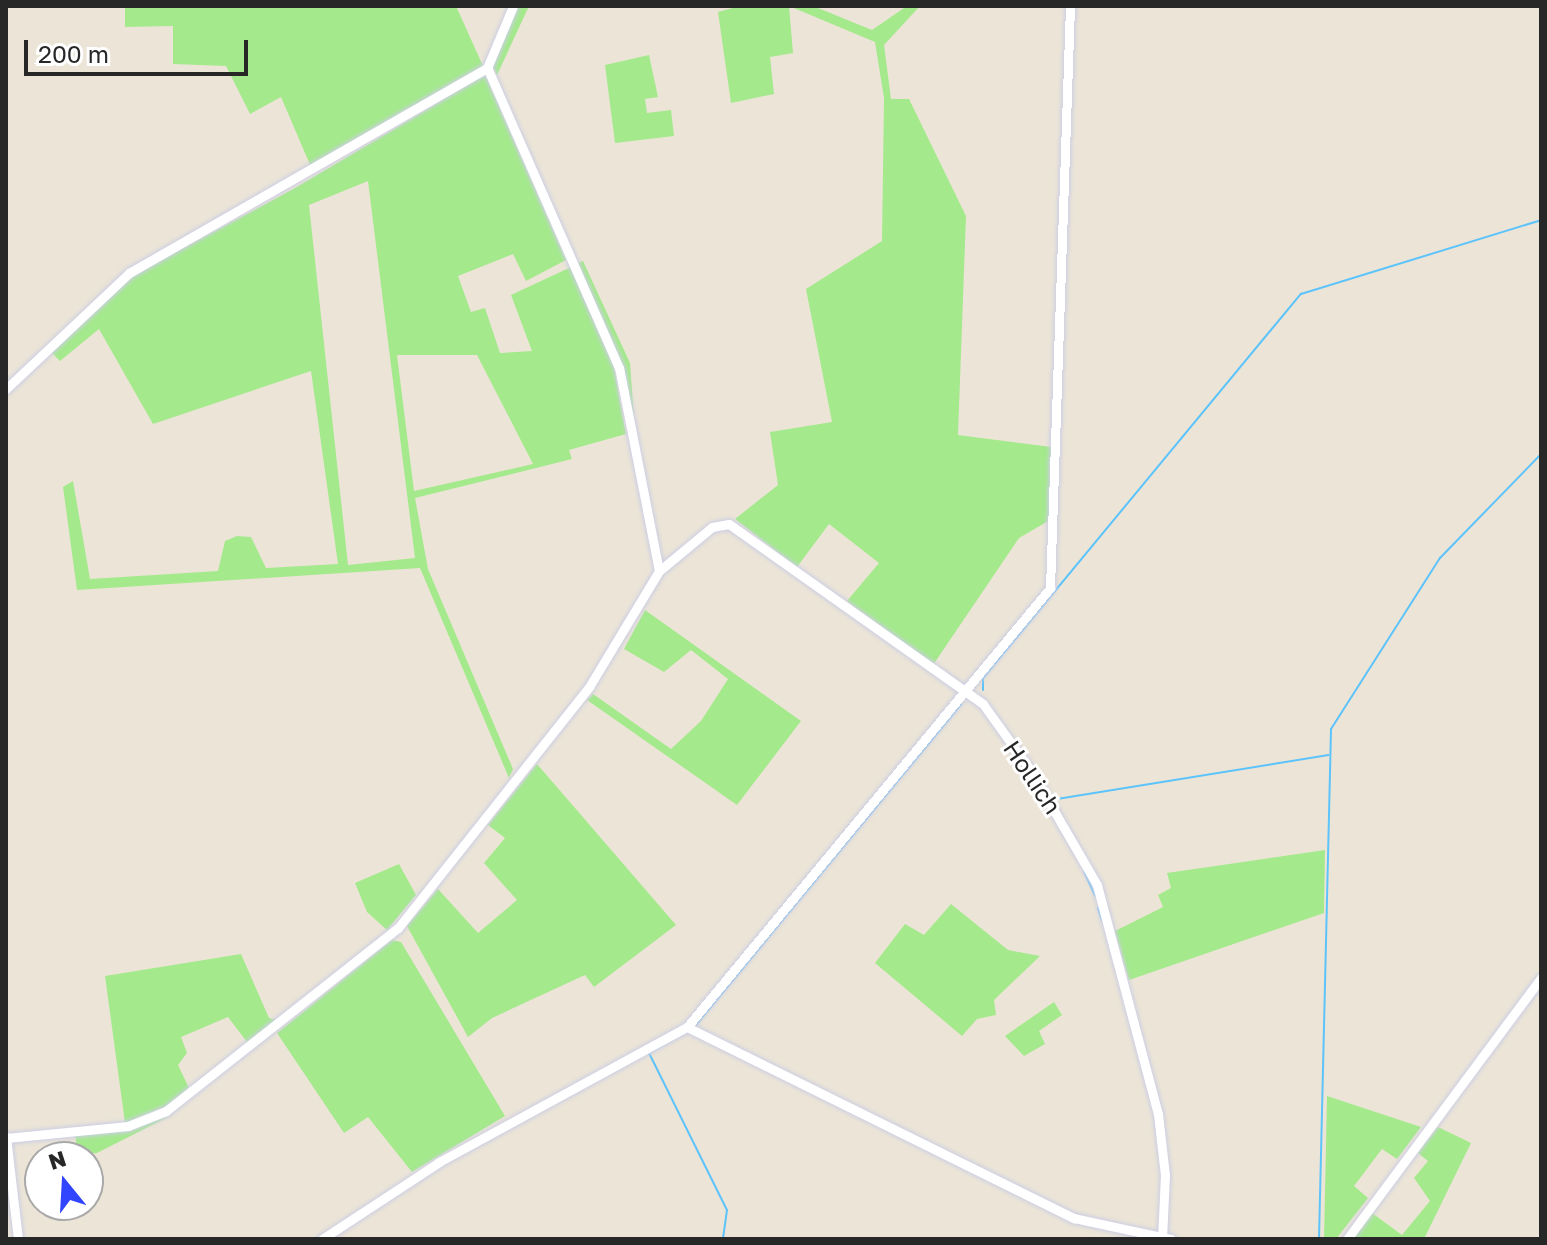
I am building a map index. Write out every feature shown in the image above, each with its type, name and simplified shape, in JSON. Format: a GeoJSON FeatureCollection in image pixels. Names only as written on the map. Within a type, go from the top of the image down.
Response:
{"type":"FeatureCollection","features":[{"type":"Feature","properties":{"kind":"street"},"geometry":{"type":"LineString","coordinates":[[6,389],[129,273],[487,68],[513,6]]}},
{"type":"Feature","properties":{"kind":"street"},"geometry":{"type":"LineString","coordinates":[[322,1239],[476,1141],[687,1027],[1050,588],[1070,6]]}},
{"type":"Feature","properties":{"kind":"street"},"geometry":{"type":"LineString","coordinates":[[487,68],[619,368],[659,571]]}},
{"type":"Feature","properties":{"kind":"street","name":"Hollich"},"geometry":{"type":"LineString","coordinates":[[6,1138],[128,1126],[166,1111],[398,928],[589,687],[659,571],[712,527],[729,524],[964,694],[983,704],[1031,771],[1097,885],[1158,1114],[1165,1175],[1165,1239]]}},
{"type":"Feature","properties":{"kind":"street"},"geometry":{"type":"LineString","coordinates":[[1347,1239],[1541,978]]}},
{"type":"Feature","properties":{"kind":"street"},"geometry":{"type":"LineString","coordinates":[[687,1027],[1074,1218],[1165,1239]]}},
{"type":"Feature","properties":{"kind":"street"},"geometry":{"type":"LineString","coordinates":[[6,1138],[18,1239]]}},
{"type":"Feature","properties":{"kind":"green space"},"geometry":{"type":"Polygon","coordinates":[[[125,6],[456,6],[483,66],[311,167],[281,97],[250,114],[226,66],[173,64],[173,26],[125,27],[125,6]]]}},
{"type":"Feature","properties":{"kind":"green space"},"geometry":{"type":"Polygon","coordinates":[[[517,6],[529,6],[497,75],[493,67],[517,6]]]}},
{"type":"Feature","properties":{"kind":"green space"},"geometry":{"type":"Polygon","coordinates":[[[740,6],[789,6],[793,53],[770,57],[774,94],[731,103],[718,12],[740,6]]]}},
{"type":"Feature","properties":{"kind":"green space"},"geometry":{"type":"Polygon","coordinates":[[[789,6],[813,6],[872,30],[907,6],[920,6],[884,45],[891,99],[909,99],[966,216],[958,435],[1051,447],[1050,520],[1019,538],[933,665],[847,601],[879,563],[829,524],[797,567],[735,519],[778,485],[770,432],[832,422],[806,289],[882,241],[884,98],[875,42],[789,6]]]}},
{"type":"Feature","properties":{"kind":"green space"},"geometry":{"type":"Polygon","coordinates":[[[649,55],[658,97],[645,99],[647,113],[671,110],[674,136],[615,143],[605,65],[649,55]]]}},
{"type":"Feature","properties":{"kind":"green space"},"geometry":{"type":"Polygon","coordinates":[[[485,75],[566,260],[526,281],[513,254],[458,276],[471,312],[485,308],[500,353],[532,351],[511,295],[571,267],[614,368],[626,434],[569,450],[572,459],[415,498],[428,569],[513,769],[509,778],[420,568],[77,590],[63,487],[73,481],[90,579],[218,571],[225,541],[237,536],[251,537],[266,568],[338,564],[311,371],[153,424],[99,329],[60,361],[50,351],[134,275],[295,188],[485,75]],[[368,181],[309,205],[348,565],[415,558],[368,181]],[[397,355],[414,491],[533,464],[477,355],[397,355]]]}},
{"type":"Feature","properties":{"kind":"green space"},"geometry":{"type":"Polygon","coordinates":[[[583,261],[630,363],[636,446],[622,365],[578,263],[583,261]]]}},
{"type":"Feature","properties":{"kind":"green space"},"geometry":{"type":"Polygon","coordinates":[[[645,610],[801,721],[737,805],[587,700],[593,694],[671,749],[701,721],[728,679],[691,650],[664,672],[624,649],[645,610]]]}},
{"type":"Feature","properties":{"kind":"green space"},"geometry":{"type":"Polygon","coordinates":[[[537,764],[676,925],[594,987],[585,975],[492,1018],[468,1037],[407,926],[438,889],[478,933],[517,900],[484,863],[505,838],[488,825],[537,764]]]}},
{"type":"Feature","properties":{"kind":"green space"},"geometry":{"type":"Polygon","coordinates":[[[1325,850],[1324,913],[1129,980],[1115,931],[1163,907],[1158,895],[1171,888],[1167,873],[1325,850]]]}},
{"type":"Feature","properties":{"kind":"green space"},"geometry":{"type":"Polygon","coordinates":[[[399,864],[416,895],[387,930],[367,912],[355,883],[399,864]]]}},
{"type":"Feature","properties":{"kind":"green space"},"geometry":{"type":"Polygon","coordinates":[[[951,904],[1008,950],[1040,956],[994,1000],[996,1015],[977,1019],[962,1036],[875,963],[905,924],[924,935],[951,904]]]}},
{"type":"Feature","properties":{"kind":"green space"},"geometry":{"type":"Polygon","coordinates":[[[392,940],[401,942],[505,1116],[412,1172],[368,1117],[344,1133],[277,1033],[392,940]]]}},
{"type":"Feature","properties":{"kind":"green space"},"geometry":{"type":"Polygon","coordinates":[[[241,954],[269,1018],[276,1020],[247,1042],[228,1017],[181,1037],[187,1053],[178,1065],[189,1088],[166,1106],[125,1123],[105,976],[241,954]]]}},
{"type":"Feature","properties":{"kind":"green space"},"geometry":{"type":"Polygon","coordinates":[[[1054,1002],[1062,1015],[1039,1031],[1045,1044],[1024,1056],[1005,1036],[1054,1002]]]}},
{"type":"Feature","properties":{"kind":"green space"},"geometry":{"type":"Polygon","coordinates":[[[1327,1096],[1421,1127],[1397,1159],[1382,1149],[1354,1186],[1368,1198],[1336,1239],[1324,1239],[1327,1096]]]}},
{"type":"Feature","properties":{"kind":"green space"},"geometry":{"type":"Polygon","coordinates":[[[170,1116],[104,1149],[104,1141],[76,1141],[75,1135],[130,1129],[170,1116]]]}},
{"type":"Feature","properties":{"kind":"green space"},"geometry":{"type":"Polygon","coordinates":[[[1438,1127],[1471,1143],[1424,1239],[1353,1239],[1372,1213],[1402,1235],[1430,1201],[1414,1178],[1428,1161],[1418,1153],[1438,1127]]]}},
{"type":"Feature","properties":{"kind":"waterway"},"geometry":{"type":"LineString","coordinates":[[983,690],[983,678],[1301,294],[1541,220]]}},
{"type":"Feature","properties":{"kind":"waterway"},"geometry":{"type":"LineString","coordinates":[[1319,1239],[1331,729],[1440,558],[1541,454]]}},
{"type":"Feature","properties":{"kind":"waterway"},"geometry":{"type":"LineString","coordinates":[[695,1026],[961,705]]}},
{"type":"Feature","properties":{"kind":"waterway"},"geometry":{"type":"LineString","coordinates":[[1057,799],[1328,755]]}},
{"type":"Feature","properties":{"kind":"waterway"},"geometry":{"type":"LineString","coordinates":[[1084,871],[1095,896]]}},
{"type":"Feature","properties":{"kind":"waterway"},"geometry":{"type":"LineString","coordinates":[[1098,908],[1102,920]]}},
{"type":"Feature","properties":{"kind":"waterway"},"geometry":{"type":"LineString","coordinates":[[686,1032],[649,1053],[727,1210],[723,1239]]}}]}
